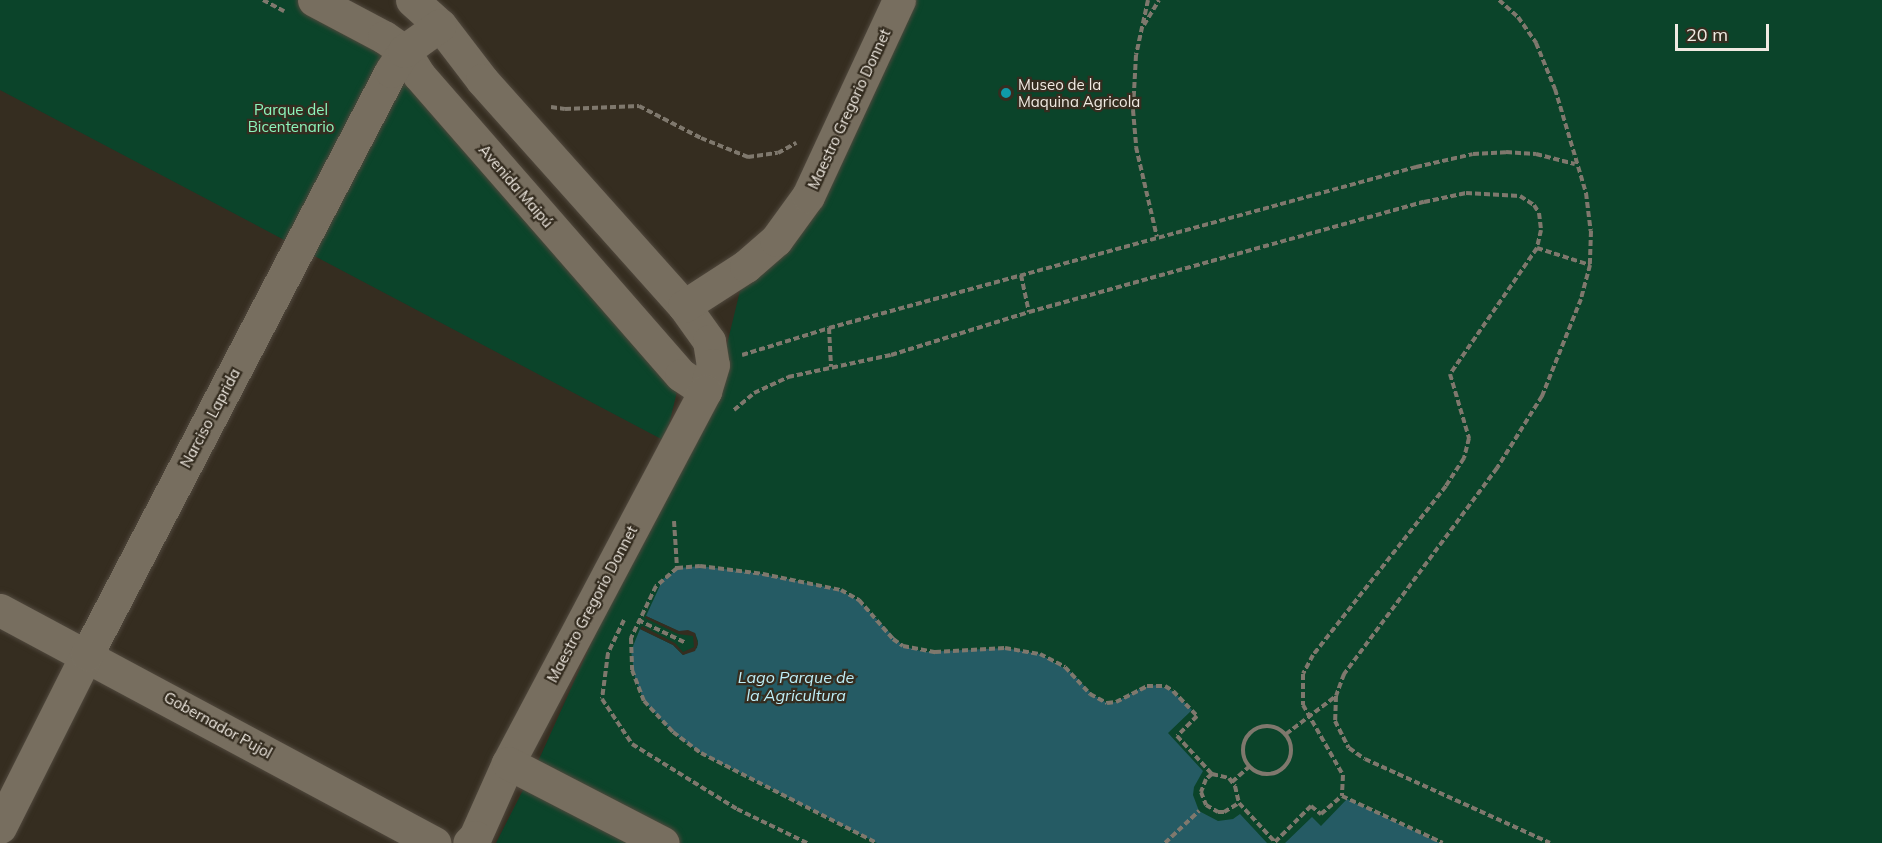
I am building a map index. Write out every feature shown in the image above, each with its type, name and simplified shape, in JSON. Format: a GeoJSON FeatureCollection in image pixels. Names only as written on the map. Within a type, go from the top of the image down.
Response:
{"type":"FeatureCollection","features":[{"type":"Feature","properties":{"kind":"street","name":"Avenida Maipú"},"geometry":{"type":"LineString","coordinates":[[314,0],[384,37],[404,51],[420,75],[681,375],[709,378]]}},
{"type":"Feature","properties":{"kind":"street"},"geometry":{"type":"LineString","coordinates":[[412,0],[440,25],[482,80],[684,306],[708,340],[709,378]]}},
{"type":"Feature","properties":{"kind":"street","name":"Maestro Gregorio Donnet"},"geometry":{"type":"LineString","coordinates":[[684,306],[746,266],[776,240],[808,196],[899,0]]}},
{"type":"Feature","properties":{"kind":"street","name":"Narciso Laprida"},"geometry":{"type":"LineString","coordinates":[[0,827],[87,654],[404,51],[440,25]]}},
{"type":"Feature","properties":{"kind":"street","name":"Maestro Gregorio Donnet"},"geometry":{"type":"LineString","coordinates":[[469,843],[475,837],[508,763],[709,378]]}},
{"type":"Feature","properties":{"kind":"street","name":"Gobernador Pujol"},"geometry":{"type":"LineString","coordinates":[[0,609],[435,843]]}},
{"type":"Feature","properties":{"kind":"street"},"geometry":{"type":"LineString","coordinates":[[508,763],[663,843]]}},
{"type":"Feature","properties":{"kind":"path"},"geometry":{"type":"LineString","coordinates":[[1148,0],[1136,55],[1133,110],[1136,147],[1157,237]]}},
{"type":"Feature","properties":{"kind":"path"},"geometry":{"type":"LineString","coordinates":[[1142,27],[1160,0]]}},
{"type":"Feature","properties":{"kind":"path"},"geometry":{"type":"LineString","coordinates":[[1499,0],[1518,17],[1536,44],[1555,89],[1575,164],[1587,193],[1592,231],[1590,265],[1581,299],[1542,396],[1497,468],[1344,674],[1336,696],[1335,721],[1349,748],[1365,759],[1550,843]]}},
{"type":"Feature","properties":{"kind":"path"},"geometry":{"type":"LineString","coordinates":[[544,105],[565,109],[639,106],[701,138],[748,157],[778,153],[798,142]]}},
{"type":"Feature","properties":{"kind":"path"},"geometry":{"type":"LineString","coordinates":[[709,378],[829,328],[1157,237],[1473,154],[1506,152],[1536,154],[1575,164]]}},
{"type":"Feature","properties":{"kind":"path"},"geometry":{"type":"LineString","coordinates":[[728,416],[754,393],[788,377],[891,355],[1029,312],[1424,202],[1467,193],[1520,196],[1534,205],[1539,213],[1541,230],[1537,248],[1450,374],[1469,438],[1464,458],[1446,486],[1313,654],[1302,684],[1303,705],[1308,717],[1343,774],[1342,796],[1320,814],[1311,806],[1275,842],[1239,803],[1229,778],[1212,774],[1177,735],[1197,716],[1173,691],[1165,686],[1147,686],[1116,702],[1107,703],[1090,693],[1065,667],[1040,654],[1005,648],[935,652],[903,646],[893,639],[859,600],[841,590],[763,574],[700,566],[677,568],[656,586],[631,638],[632,670],[644,701],[673,732],[701,753],[877,843]]}},
{"type":"Feature","properties":{"kind":"path"},"geometry":{"type":"LineString","coordinates":[[1537,248],[1590,265]]}},
{"type":"Feature","properties":{"kind":"path"},"geometry":{"type":"LineString","coordinates":[[1021,275],[1029,312]]}},
{"type":"Feature","properties":{"kind":"path"},"geometry":{"type":"LineString","coordinates":[[829,328],[831,367]]}},
{"type":"Feature","properties":{"kind":"path"},"geometry":{"type":"LineString","coordinates":[[668,525],[673,514],[677,568]]}},
{"type":"Feature","properties":{"kind":"path"},"geometry":{"type":"LineString","coordinates":[[628,610],[608,653],[602,699],[632,744],[736,809],[807,843]]}},
{"type":"Feature","properties":{"kind":"path"},"geometry":{"type":"LineString","coordinates":[[638,620],[686,643]]}},
{"type":"Feature","properties":{"kind":"path"},"geometry":{"type":"LineString","coordinates":[[1286,734],[1336,696]]}},
{"type":"Feature","properties":{"kind":"path"},"geometry":{"type":"LineString","coordinates":[[1270,725],[1286,734],[1292,747],[1291,756],[1283,769],[1269,774],[1261,773],[1250,766],[1243,750],[1244,741],[1255,729],[1270,725]]}},
{"type":"Feature","properties":{"kind":"path"},"geometry":{"type":"LineString","coordinates":[[1232,782],[1250,766]]}},
{"type":"Feature","properties":{"kind":"path"},"geometry":{"type":"LineString","coordinates":[[1212,774],[1206,779],[1201,792],[1206,805],[1218,812],[1224,812],[1239,803]]}},
{"type":"Feature","properties":{"kind":"path"},"geometry":{"type":"LineString","coordinates":[[1342,796],[1443,843]]}},
{"type":"Feature","properties":{"kind":"path"},"geometry":{"type":"LineString","coordinates":[[1165,843],[1199,811]]}},
{"type":"Feature","properties":{"kind":"green space","name":"Parque del Bicentenario"},"geometry":{"type":"Polygon","coordinates":[[[0,0],[309,0],[404,51],[681,375],[665,441],[0,90],[0,0]]]}},
{"type":"Feature","properties":{"kind":"green space"},"geometry":{"type":"Polygon","coordinates":[[[898,0],[1882,0],[1882,843],[496,843],[541,755],[705,391],[722,365],[746,266],[776,240],[898,0]]]}},
{"type":"Feature","properties":{"kind":"water","name":"Lago Parque de la Agricultura"},"geometry":{"type":"Polygon","coordinates":[[[700,566],[763,574],[841,590],[860,602],[903,646],[924,652],[1005,648],[1040,654],[1072,673],[1093,695],[1107,703],[1116,702],[1141,688],[1156,685],[1173,691],[1192,710],[1168,733],[1203,771],[1194,787],[1193,795],[1199,811],[1218,821],[1233,819],[1240,814],[1267,843],[877,843],[701,753],[673,733],[644,701],[635,678],[631,651],[640,629],[673,645],[683,655],[697,648],[698,641],[695,633],[680,632],[646,616],[663,579],[680,568],[700,566]]]}},
{"type":"Feature","properties":{"kind":"water"},"geometry":{"type":"Polygon","coordinates":[[[1347,799],[1440,843],[1285,843],[1312,817],[1321,826],[1347,799]]]}},
{"type":"Feature","properties":{"kind":"pier"},"geometry":{"type":"Polygon","coordinates":[[[646,616],[679,631],[688,630],[695,633],[698,644],[695,651],[683,655],[673,645],[640,629],[642,626],[675,643],[683,652],[694,647],[693,636],[678,634],[645,618],[646,616]]]}},
{"type":"Feature","properties":{"kind":"place","name":"Museo de la Maquina Agricola"},"geometry":{"type":"Point","coordinates":[1006,93]}}]}
